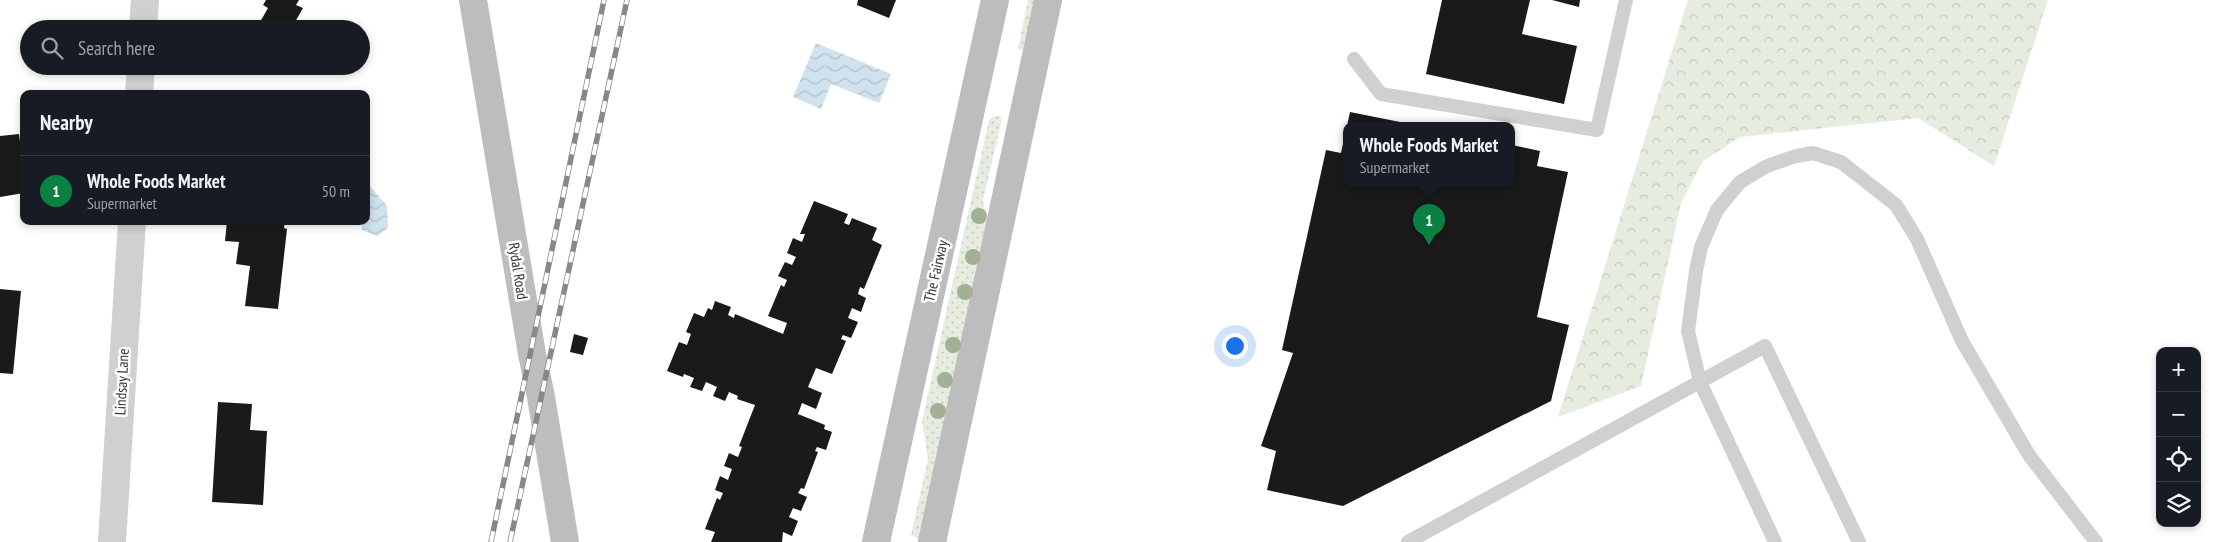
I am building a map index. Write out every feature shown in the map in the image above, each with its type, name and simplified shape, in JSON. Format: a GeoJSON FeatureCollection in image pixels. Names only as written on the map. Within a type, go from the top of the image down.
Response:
{"type":"FeatureCollection","features":[{"type":"Feature","properties":{"kind":"main road","name":"Rydal Road"},"geometry":{"type":"LineString","coordinates":[[473,0],[532,354],[566,542]]}},
{"type":"Feature","properties":{"kind":"main road","name":"The Fairway"},"geometry":{"type":"LineString","coordinates":[[876,542],[995,0]]}},
{"type":"Feature","properties":{"kind":"main road"},"geometry":{"type":"LineString","coordinates":[[932,542],[1048,0]]}},
{"type":"Feature","properties":{"kind":"street"},"geometry":{"type":"LineString","coordinates":[[144,20],[145,0]]}},
{"type":"Feature","properties":{"kind":"street"},"geometry":{"type":"LineString","coordinates":[[139,90],[140,75]]}},
{"type":"Feature","properties":{"kind":"street","name":"Lindsay Lane"},"geometry":{"type":"LineString","coordinates":[[112,542],[132,225]]}},
{"type":"Feature","properties":{"kind":"lane"},"geometry":{"type":"LineString","coordinates":[[1354,59],[1381,94],[1597,130],[1626,0]]}},
{"type":"Feature","properties":{"kind":"lane"},"geometry":{"type":"LineString","coordinates":[[1776,542],[1700,382],[1688,331],[1699,255],[1717,210],[1740,182],[1767,166],[1796,156],[1813,154],[1841,162],[1896,205],[1918,239],[1962,341],[2024,447],[2096,542]]}},
{"type":"Feature","properties":{"kind":"lane"},"geometry":{"type":"LineString","coordinates":[[1408,542],[1765,346],[1859,542]]}},
{"type":"Feature","properties":{"kind":"green space"},"geometry":{"type":"Polygon","coordinates":[[[1028,0],[1040,0],[1029,51],[1018,49],[1028,0]]]}},
{"type":"Feature","properties":{"kind":"green space"},"geometry":{"type":"Polygon","coordinates":[[[1688,0],[2048,0],[1994,166],[1918,118],[1740,137],[1703,161],[1681,203],[1641,386],[1558,417],[1688,0]]]}},
{"type":"Feature","properties":{"kind":"green space"},"geometry":{"type":"Polygon","coordinates":[[[995,116],[1001,117],[1001,123],[983,201],[990,235],[923,540],[911,535],[928,459],[922,421],[989,120],[995,116]]]}},
{"type":"Feature","properties":{"kind":"water"},"geometry":{"type":"Polygon","coordinates":[[[816,43],[891,74],[879,103],[831,84],[821,109],[793,97],[816,43]]]}},
{"type":"Feature","properties":{"kind":"water"},"geometry":{"type":"Polygon","coordinates":[[[370,186],[387,206],[388,228],[377,236],[362,230],[362,225],[370,225],[370,186]]]}},
{"type":"Feature","properties":{"kind":"building"},"geometry":{"type":"Polygon","coordinates":[[[266,0],[299,0],[296,5],[303,8],[296,20],[261,20],[268,8],[263,5],[266,0]]]}},
{"type":"Feature","properties":{"kind":"building"},"geometry":{"type":"Polygon","coordinates":[[[858,0],[896,0],[889,18],[857,5],[858,0]]]}},
{"type":"Feature","properties":{"kind":"building"},"geometry":{"type":"Polygon","coordinates":[[[1442,0],[1530,0],[1522,34],[1577,46],[1564,104],[1426,74],[1442,0]]]}},
{"type":"Feature","properties":{"kind":"building"},"geometry":{"type":"Polygon","coordinates":[[[1552,0],[1580,0],[1579,7],[1552,0]]]}},
{"type":"Feature","properties":{"kind":"building"},"geometry":{"type":"Polygon","coordinates":[[[1350,112],[1400,122],[1348,122],[1350,112]]]}},
{"type":"Feature","properties":{"kind":"building"},"geometry":{"type":"Polygon","coordinates":[[[19,134],[20,194],[0,197],[0,136],[19,134]]]}},
{"type":"Feature","properties":{"kind":"building"},"geometry":{"type":"Polygon","coordinates":[[[1343,144],[1343,187],[1515,187],[1515,146],[1540,151],[1537,166],[1568,172],[1537,317],[1569,325],[1551,401],[1343,506],[1267,490],[1276,451],[1261,446],[1293,353],[1282,350],[1326,150],[1341,153],[1343,144]]]}},
{"type":"Feature","properties":{"kind":"building"},"geometry":{"type":"Polygon","coordinates":[[[814,201],[848,214],[844,223],[849,225],[852,218],[877,228],[872,240],[882,245],[864,289],[860,287],[858,294],[866,298],[861,312],[852,308],[848,318],[858,322],[851,338],[843,335],[841,339],[846,341],[832,374],[816,368],[808,387],[822,393],[816,409],[802,403],[798,414],[825,425],[824,429],[832,432],[826,450],[817,447],[815,451],[818,452],[804,489],[801,488],[798,493],[807,497],[801,511],[793,508],[789,517],[798,521],[792,536],[783,532],[782,542],[711,542],[715,532],[705,529],[717,498],[720,500],[723,493],[715,490],[720,476],[728,480],[732,469],[724,466],[729,453],[738,457],[742,447],[739,446],[755,405],[737,399],[738,396],[729,392],[725,401],[713,396],[717,387],[706,382],[702,391],[690,387],[694,378],[684,374],[683,377],[667,371],[679,342],[687,345],[691,334],[686,332],[694,313],[704,317],[708,308],[712,310],[715,301],[731,307],[728,315],[734,318],[735,314],[783,334],[787,323],[768,316],[781,285],[784,287],[787,280],[778,276],[785,262],[792,265],[796,257],[787,253],[793,238],[802,242],[805,234],[800,234],[814,201]]]}},
{"type":"Feature","properties":{"kind":"building"},"geometry":{"type":"Polygon","coordinates":[[[227,225],[284,225],[284,228],[287,229],[278,309],[245,306],[250,266],[236,264],[239,242],[225,241],[227,225]]]}},
{"type":"Feature","properties":{"kind":"building"},"geometry":{"type":"Polygon","coordinates":[[[0,289],[21,291],[13,374],[0,373],[0,289]]]}},
{"type":"Feature","properties":{"kind":"building"},"geometry":{"type":"Polygon","coordinates":[[[574,334],[588,338],[583,355],[570,352],[574,334]]]}},
{"type":"Feature","properties":{"kind":"building"},"geometry":{"type":"Polygon","coordinates":[[[218,402],[252,404],[250,430],[267,431],[263,505],[212,502],[218,402]]]}},
{"type":"Feature","properties":{"kind":"railway"},"geometry":{"type":"LineString","coordinates":[[491,542],[604,0]]}},
{"type":"Feature","properties":{"kind":"railway"},"geometry":{"type":"LineString","coordinates":[[510,542],[627,0]]}},
{"type":"Feature","properties":{"kind":"place","name":"Whole Foods Market"},"geometry":{"type":"Point","coordinates":[1429,245]}}]}
